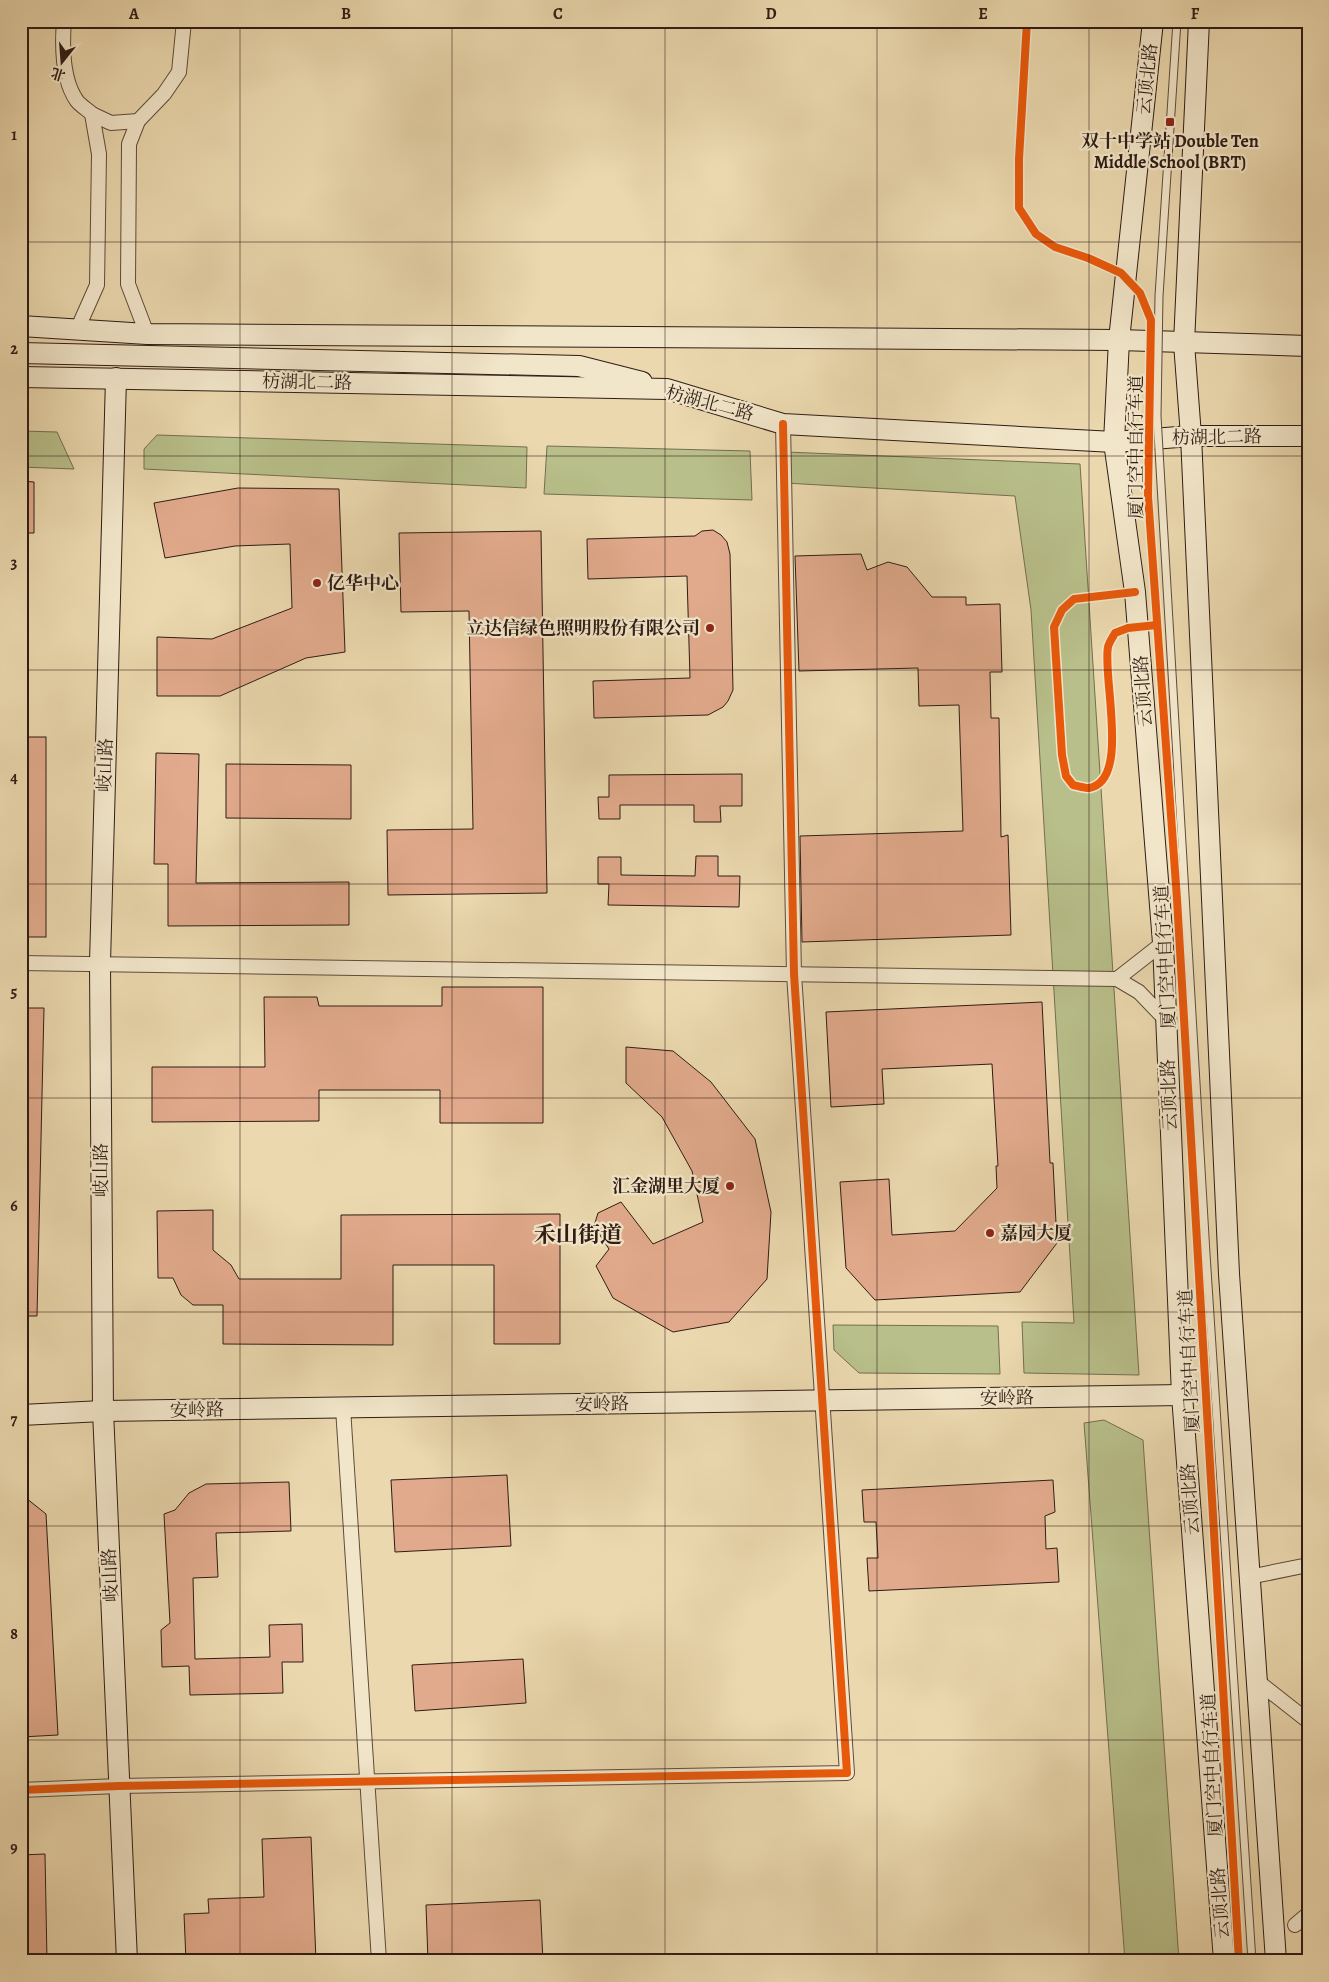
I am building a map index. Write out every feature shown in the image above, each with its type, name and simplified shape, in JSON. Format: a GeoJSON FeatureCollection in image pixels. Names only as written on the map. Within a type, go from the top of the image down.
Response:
{"type":"FeatureCollection","features":[{"type":"Feature","properties":{"kind":"main road","name":"云顶北路"},"geometry":{"type":"LineString","coordinates":[[1153,21],[1119,340],[1114,442],[1135,592],[1163,943],[1182,1395],[1224,1961]]}},
{"type":"Feature","properties":{"kind":"main road"},"geometry":{"type":"LineString","coordinates":[[1199,21],[1184,343],[1190,436],[1229,1274],[1276,1961]]}},
{"type":"Feature","properties":{"kind":"main road"},"geometry":{"type":"LineString","coordinates":[[21,326],[147,334],[1119,340],[1308,346]]}},
{"type":"Feature","properties":{"kind":"main road"},"geometry":{"type":"LineString","coordinates":[[21,353],[579,366],[667,389]]}},
{"type":"Feature","properties":{"kind":"main road","name":"枋湖北二路"},"geometry":{"type":"LineString","coordinates":[[21,378],[116,378],[667,389],[783,424],[1114,442],[1190,436],[1308,436]]}},
{"type":"Feature","properties":{"kind":"main road","name":"岐山路"},"geometry":{"type":"LineString","coordinates":[[116,378],[100,963],[103,1411],[127,1961]]}},
{"type":"Feature","properties":{"kind":"main road","name":"安岭路"},"geometry":{"type":"LineString","coordinates":[[21,1415],[103,1411],[1182,1395]]}},
{"type":"Feature","properties":{"kind":"street"},"geometry":{"type":"LineString","coordinates":[[64,21],[63,34],[67,80],[78,102],[92,114],[111,123],[138,121]]}},
{"type":"Feature","properties":{"kind":"street"},"geometry":{"type":"LineString","coordinates":[[147,334],[128,284],[129,144],[138,121],[164,94],[179,72],[184,21]]}},
{"type":"Feature","properties":{"kind":"street"},"geometry":{"type":"LineString","coordinates":[[77,330],[97,285],[99,154],[92,114]]}},
{"type":"Feature","properties":{"kind":"street"},"geometry":{"type":"LineString","coordinates":[[21,1790],[119,1786],[847,1773],[794,974],[783,424]]}},
{"type":"Feature","properties":{"kind":"street"},"geometry":{"type":"LineString","coordinates":[[1117,979],[1163,943]]}},
{"type":"Feature","properties":{"kind":"street"},"geometry":{"type":"LineString","coordinates":[[21,963],[1117,979],[1138,992],[1166,1020]]}},
{"type":"Feature","properties":{"kind":"street"},"geometry":{"type":"LineString","coordinates":[[343,1408],[379,1961]]}},
{"type":"Feature","properties":{"kind":"street"},"geometry":{"type":"LineString","coordinates":[[1249,1577],[1308,1565]]}},
{"type":"Feature","properties":{"kind":"street"},"geometry":{"type":"LineString","coordinates":[[1257,1681],[1308,1721]]}},
{"type":"Feature","properties":{"kind":"street"},"geometry":{"type":"LineString","coordinates":[[1295,1925],[1308,1914]]}},
{"type":"Feature","properties":{"kind":"lane"},"geometry":{"type":"LineString","coordinates":[[1177,21],[1159,296],[1157,416],[1205,1244],[1252,1961]]}},
{"type":"Feature","properties":{"kind":"green space"},"geometry":{"type":"Polygon","coordinates":[[[21,431],[57,432],[74,469],[21,467],[21,431]]]}},
{"type":"Feature","properties":{"kind":"green space"},"geometry":{"type":"Polygon","coordinates":[[[157,435],[527,447],[526,488],[144,469],[144,449],[157,435]]]}},
{"type":"Feature","properties":{"kind":"green space"},"geometry":{"type":"Polygon","coordinates":[[[547,446],[750,451],[752,500],[544,494],[547,446]]]}},
{"type":"Feature","properties":{"kind":"green space"},"geometry":{"type":"Polygon","coordinates":[[[786,452],[1080,464],[1139,1375],[1024,1373],[1022,1322],[1074,1323],[1031,610],[1015,496],[785,483],[786,452]]]}},
{"type":"Feature","properties":{"kind":"green space"},"geometry":{"type":"Polygon","coordinates":[[[833,1325],[998,1326],[1000,1374],[859,1373],[834,1350],[833,1325]]]}},
{"type":"Feature","properties":{"kind":"green space"},"geometry":{"type":"Polygon","coordinates":[[[1104,1420],[1143,1440],[1179,1961],[1125,1961],[1084,1423],[1104,1420]]]}},
{"type":"Feature","properties":{"kind":"building"},"geometry":{"type":"Polygon","coordinates":[[[21,481],[34,482],[34,533],[21,533],[21,481]]]}},
{"type":"Feature","properties":{"kind":"building","name":"亿华中心"},"geometry":{"type":"Polygon","coordinates":[[[238,488],[339,489],[345,652],[306,658],[220,696],[157,696],[157,637],[212,639],[292,608],[290,544],[235,546],[165,558],[154,503],[238,488]]]}},
{"type":"Feature","properties":{"kind":"building","name":"立达信绿色照明股份有限公司"},"geometry":{"type":"Polygon","coordinates":[[[713,530],[727,542],[730,554],[733,690],[728,701],[723,707],[708,715],[594,718],[593,681],[690,678],[687,576],[588,579],[587,539],[695,536],[702,531],[713,530]]]}},
{"type":"Feature","properties":{"kind":"building"},"geometry":{"type":"Polygon","coordinates":[[[541,531],[547,893],[388,895],[387,830],[473,829],[469,611],[401,612],[399,533],[541,531]]]}},
{"type":"Feature","properties":{"kind":"building"},"geometry":{"type":"Polygon","coordinates":[[[861,554],[867,570],[888,562],[907,567],[932,597],[966,597],[966,605],[1000,604],[1002,672],[990,672],[991,718],[999,718],[1001,837],[1008,835],[1011,935],[802,942],[800,836],[963,831],[959,705],[919,706],[918,668],[799,671],[795,556],[861,554]]]}},
{"type":"Feature","properties":{"kind":"building"},"geometry":{"type":"Polygon","coordinates":[[[21,737],[46,737],[46,937],[21,937],[21,737]]]}},
{"type":"Feature","properties":{"kind":"building"},"geometry":{"type":"Polygon","coordinates":[[[156,753],[199,754],[196,883],[349,882],[349,925],[168,926],[168,864],[154,864],[156,753]]]}},
{"type":"Feature","properties":{"kind":"building"},"geometry":{"type":"Polygon","coordinates":[[[226,764],[351,765],[351,819],[226,818],[226,764]]]}},
{"type":"Feature","properties":{"kind":"building"},"geometry":{"type":"Polygon","coordinates":[[[742,774],[742,806],[720,806],[721,822],[694,822],[694,805],[620,805],[620,819],[599,819],[598,797],[609,797],[609,775],[742,774]]]}},
{"type":"Feature","properties":{"kind":"building"},"geometry":{"type":"Polygon","coordinates":[[[696,856],[718,856],[718,876],[740,876],[739,907],[608,905],[609,884],[598,884],[598,857],[621,857],[621,875],[695,876],[696,856]]]}},
{"type":"Feature","properties":{"kind":"building"},"geometry":{"type":"Polygon","coordinates":[[[442,987],[543,987],[543,1123],[440,1123],[440,1090],[319,1090],[319,1121],[152,1122],[152,1067],[265,1067],[264,997],[317,997],[319,1006],[442,1006],[442,987]]]}},
{"type":"Feature","properties":{"kind":"building"},"geometry":{"type":"Polygon","coordinates":[[[1042,1002],[1050,1163],[1053,1163],[1057,1243],[1020,1292],[875,1300],[846,1268],[840,1182],[889,1179],[892,1235],[955,1231],[997,1188],[996,1166],[998,1166],[992,1064],[882,1069],[884,1104],[831,1107],[826,1012],[1042,1002]]]}},
{"type":"Feature","properties":{"kind":"building"},"geometry":{"type":"Polygon","coordinates":[[[21,1008],[44,1008],[37,1316],[21,1316],[21,1008]]]}},
{"type":"Feature","properties":{"kind":"building","name":"汇金湖里大厦"},"geometry":{"type":"Polygon","coordinates":[[[626,1047],[673,1051],[711,1082],[755,1139],[771,1212],[767,1279],[729,1322],[673,1332],[613,1298],[596,1266],[609,1249],[594,1226],[598,1213],[621,1202],[653,1244],[703,1222],[692,1171],[662,1117],[626,1083],[626,1047]]]}},
{"type":"Feature","properties":{"kind":"building"},"geometry":{"type":"Polygon","coordinates":[[[213,1210],[213,1250],[231,1265],[239,1279],[341,1279],[341,1215],[560,1214],[560,1344],[494,1344],[494,1265],[393,1265],[393,1345],[223,1344],[223,1305],[193,1305],[181,1295],[173,1278],[158,1278],[157,1211],[213,1210]]]}},
{"type":"Feature","properties":{"kind":"building"},"geometry":{"type":"Polygon","coordinates":[[[507,1475],[511,1546],[395,1552],[391,1480],[507,1475]]]}},
{"type":"Feature","properties":{"kind":"building"},"geometry":{"type":"Polygon","coordinates":[[[1053,1480],[1055,1512],[1045,1516],[1046,1549],[1057,1548],[1059,1582],[869,1591],[867,1558],[878,1558],[876,1522],[864,1522],[862,1490],[1053,1480]]]}},
{"type":"Feature","properties":{"kind":"building"},"geometry":{"type":"Polygon","coordinates":[[[289,1482],[291,1531],[216,1533],[218,1577],[193,1578],[195,1659],[270,1657],[269,1625],[302,1624],[303,1662],[282,1662],[283,1693],[190,1695],[189,1666],[162,1667],[161,1630],[170,1623],[164,1514],[175,1510],[189,1493],[206,1484],[289,1482]]]}},
{"type":"Feature","properties":{"kind":"building"},"geometry":{"type":"Polygon","coordinates":[[[21,1494],[46,1514],[58,1735],[21,1737],[21,1494]]]}},
{"type":"Feature","properties":{"kind":"building"},"geometry":{"type":"Polygon","coordinates":[[[523,1659],[526,1703],[415,1711],[412,1665],[523,1659]]]}},
{"type":"Feature","properties":{"kind":"building"},"geometry":{"type":"Polygon","coordinates":[[[311,1837],[316,1961],[186,1961],[184,1914],[209,1913],[208,1899],[264,1897],[262,1839],[311,1837]]]}},
{"type":"Feature","properties":{"kind":"building"},"geometry":{"type":"Polygon","coordinates":[[[45,1854],[47,1961],[21,1961],[21,1855],[45,1854]]]}},
{"type":"Feature","properties":{"kind":"building"},"geometry":{"type":"Polygon","coordinates":[[[540,1900],[543,1961],[428,1961],[426,1905],[540,1900]]]}},
{"type":"Feature","properties":{"kind":"cycle path","name":"厦门空中自行车道"},"geometry":{"type":"LineString","coordinates":[[1027,21],[1019,159],[1019,208],[1036,234],[1055,247],[1088,258],[1121,273],[1140,293],[1151,320],[1148,496],[1177,899],[1239,1961]]}},
{"type":"Feature","properties":{"kind":"cycle path"},"geometry":{"type":"LineString","coordinates":[[21,1790],[119,1786],[847,1773],[794,974],[783,424]]}},
{"type":"Feature","properties":{"kind":"cycle path"},"geometry":{"type":"LineString","coordinates":[[1135,592],[1074,599],[1062,610],[1054,627],[1062,755],[1066,776],[1073,785],[1089,788],[1102,781],[1109,767],[1112,748],[1107,661],[1110,641],[1115,633],[1128,628],[1157,625]]}},
{"type":"Feature","properties":{"kind":"place","name":"双十中学站 Double Ten Middle School (BRT)"},"geometry":{"type":"Point","coordinates":[1170,122]}},
{"type":"Feature","properties":{"kind":"place","name":"亿华中心"},"geometry":{"type":"Point","coordinates":[317,583]}},
{"type":"Feature","properties":{"kind":"place","name":"立达信绿色照明股份有限公司"},"geometry":{"type":"Point","coordinates":[710,628]}},
{"type":"Feature","properties":{"kind":"place","name":"汇金湖里大厦"},"geometry":{"type":"Point","coordinates":[730,1186]}},
{"type":"Feature","properties":{"kind":"place","name":"嘉园大厦"},"geometry":{"type":"Point","coordinates":[990,1233]}},
{"type":"Feature","properties":{"kind":"district","name":"禾山街道"},"geometry":{"type":"Point","coordinates":[578,1235]}}]}
